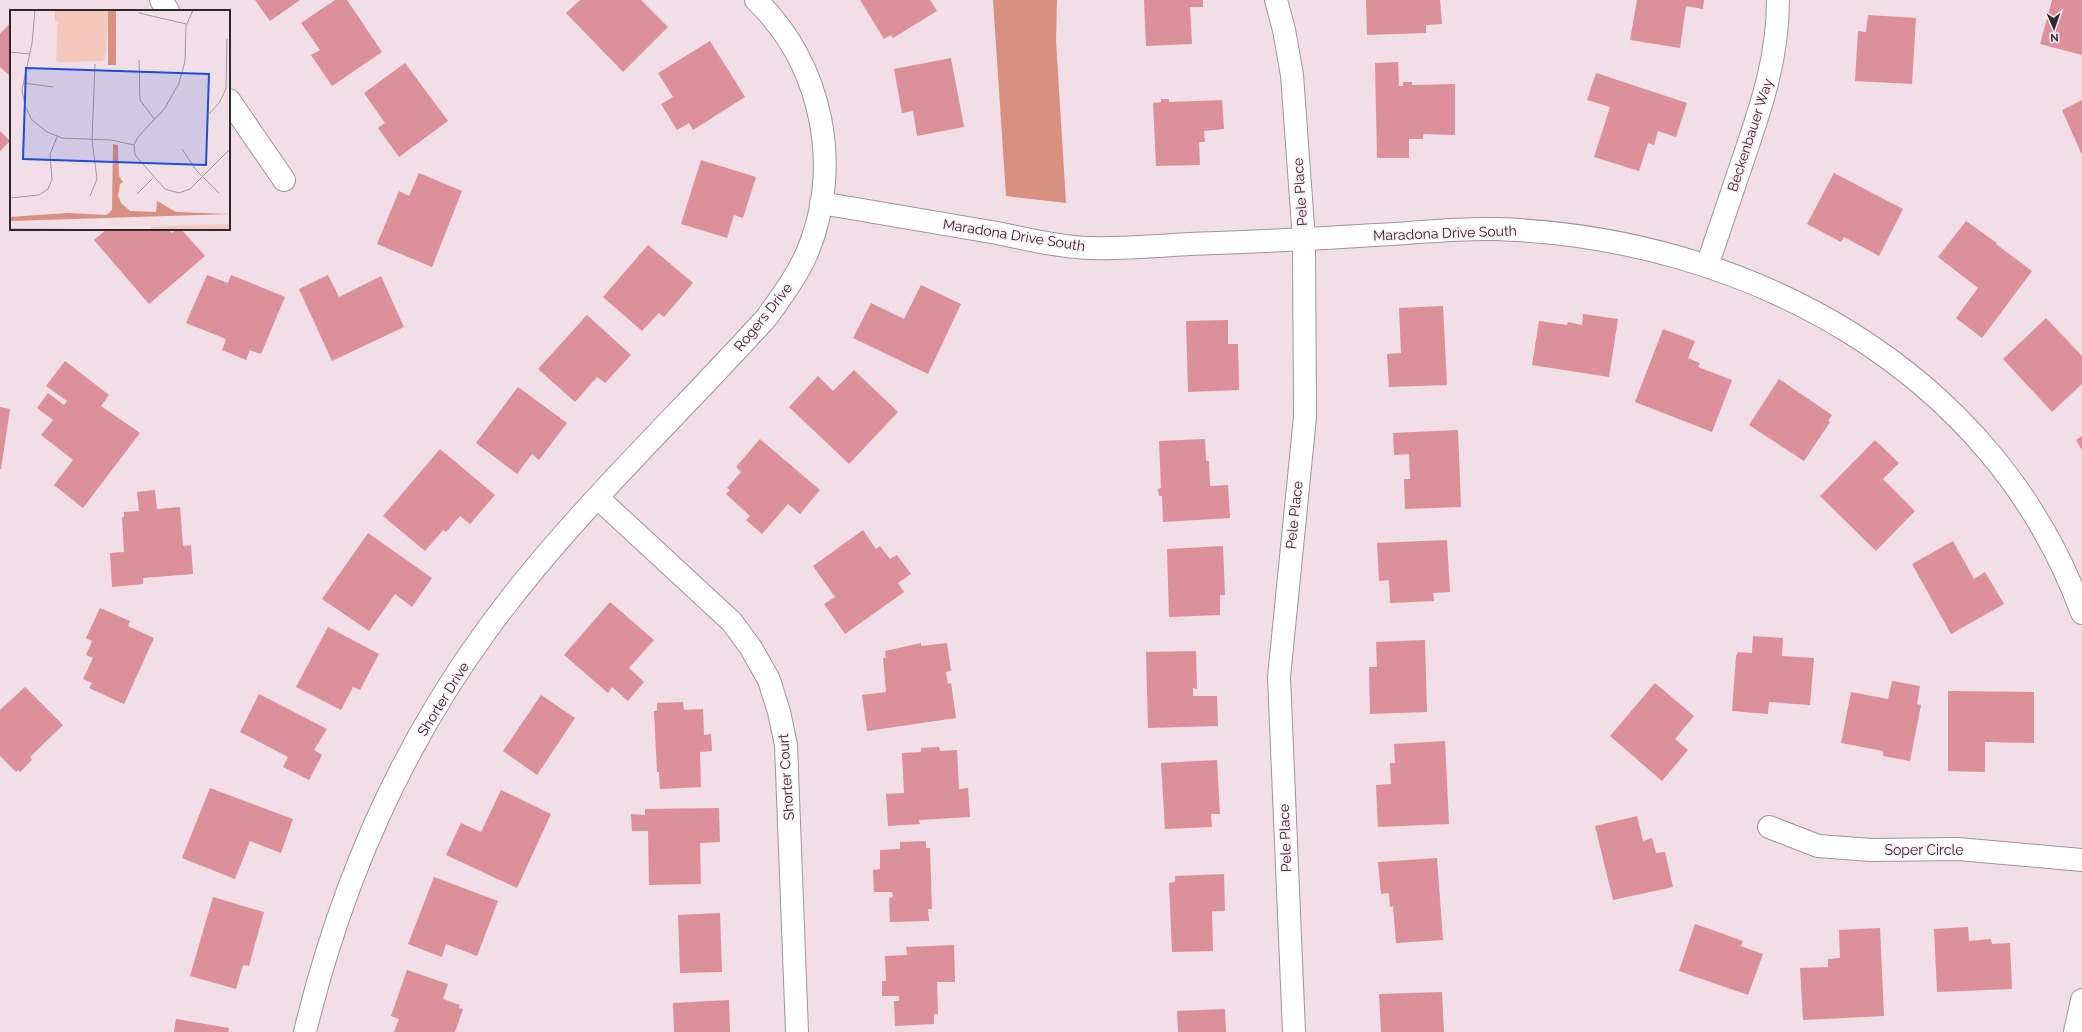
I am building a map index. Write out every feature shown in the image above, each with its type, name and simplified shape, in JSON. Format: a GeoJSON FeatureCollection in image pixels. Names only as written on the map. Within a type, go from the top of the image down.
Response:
{"type":"FeatureCollection","features":[{"type":"Feature","properties":{"kind":"street"},"geometry":{"type":"LineString","coordinates":[[161,0],[167,10]]}},
{"type":"Feature","properties":{"kind":"street","name":"Rogers Drive"},"geometry":{"type":"LineString","coordinates":[[672,419],[719,370],[785,293],[807,253],[821,203],[824,178],[824,148],[820,118],[813,88],[793,46],[776,22],[756,0]]}},
{"type":"Feature","properties":{"kind":"street","name":"Pele Place"},"geometry":{"type":"LineString","coordinates":[[1276,0],[1284,30],[1292,75],[1304,240],[1304,417],[1279,677],[1294,1032]]}},
{"type":"Feature","properties":{"kind":"street","name":"Beckenbauer Way"},"geometry":{"type":"LineString","coordinates":[[1707,266],[1765,95],[1773,65],[1777,32],[1778,0]]}},
{"type":"Feature","properties":{"kind":"street"},"geometry":{"type":"LineString","coordinates":[[230,101],[284,180]]}},
{"type":"Feature","properties":{"kind":"street","name":"Maradona Drive South"},"geometry":{"type":"LineString","coordinates":[[821,203],[1089,248],[1304,240],[1486,229],[1553,233],[1642,248],[1707,266],[1769,290],[1821,317],[1886,356],[1940,400],[1987,448],[2026,499],[2059,558],[2082,613]]}},
{"type":"Feature","properties":{"kind":"street","name":"Shorter Drive"},"geometry":{"type":"LineString","coordinates":[[305,1032],[321,967],[339,914],[373,828],[407,757],[433,712],[488,628],[549,552],[672,419]]}},
{"type":"Feature","properties":{"kind":"street","name":"Shorter Court"},"geometry":{"type":"LineString","coordinates":[[598,498],[732,622],[751,648],[769,680],[779,712],[786,745],[796,1032]]}},
{"type":"Feature","properties":{"kind":"street","name":"Soper Circle"},"geometry":{"type":"LineString","coordinates":[[1769,827],[1818,846],[1871,850],[1958,848],[2082,860]]}},
{"type":"Feature","properties":{"kind":"street"},"geometry":{"type":"LineString","coordinates":[[2075,1032],[2082,1000]]}},
{"type":"Feature","properties":{"kind":"shaded area"},"geometry":{"type":"Polygon","coordinates":[[[993,0],[1057,0],[1056,41],[1066,203],[1006,196],[993,0]]]}},
{"type":"Feature","properties":{"kind":"building"},"geometry":{"type":"Polygon","coordinates":[[[255,0],[300,0],[270,21],[255,0]]]}},
{"type":"Feature","properties":{"kind":"building"},"geometry":{"type":"Polygon","coordinates":[[[335,0],[347,0],[382,52],[332,86],[311,55],[320,50],[301,23],[335,0]]]}},
{"type":"Feature","properties":{"kind":"building"},"geometry":{"type":"Polygon","coordinates":[[[580,0],[641,0],[668,27],[623,72],[566,13],[580,0]]]}},
{"type":"Feature","properties":{"kind":"building"},"geometry":{"type":"Polygon","coordinates":[[[860,0],[930,0],[937,11],[893,38],[891,35],[884,39],[860,0]]]}},
{"type":"Feature","properties":{"kind":"building"},"geometry":{"type":"Polygon","coordinates":[[[1144,0],[1203,0],[1203,7],[1190,7],[1192,44],[1146,46],[1144,0]]]}},
{"type":"Feature","properties":{"kind":"building"},"geometry":{"type":"Polygon","coordinates":[[[1366,0],[1440,0],[1442,24],[1426,25],[1426,33],[1367,35],[1366,0]]]}},
{"type":"Feature","properties":{"kind":"building"},"geometry":{"type":"Polygon","coordinates":[[[1637,0],[1704,0],[1703,9],[1686,6],[1680,48],[1630,40],[1637,0]]]}},
{"type":"Feature","properties":{"kind":"building"},"geometry":{"type":"Polygon","coordinates":[[[2052,0],[2082,0],[2082,55],[2040,44],[2052,0]]]}},
{"type":"Feature","properties":{"kind":"building"},"geometry":{"type":"Polygon","coordinates":[[[1868,15],[1916,18],[1912,84],[1855,81],[1858,31],[1866,32],[1868,15]]]}},
{"type":"Feature","properties":{"kind":"building"},"geometry":{"type":"Polygon","coordinates":[[[10,23],[10,76],[0,67],[0,34],[10,23]]]}},
{"type":"Feature","properties":{"kind":"building"},"geometry":{"type":"Polygon","coordinates":[[[710,41],[745,97],[693,130],[689,123],[677,130],[661,104],[673,97],[658,73],[710,41]]]}},
{"type":"Feature","properties":{"kind":"building"},"geometry":{"type":"Polygon","coordinates":[[[951,58],[964,127],[917,136],[913,111],[902,113],[894,69],[951,58]]]}},
{"type":"Feature","properties":{"kind":"building"},"geometry":{"type":"Polygon","coordinates":[[[1398,62],[1399,86],[1403,86],[1403,82],[1412,82],[1412,85],[1455,84],[1455,135],[1423,134],[1423,139],[1409,139],[1409,158],[1377,158],[1375,63],[1398,62]]]}},
{"type":"Feature","properties":{"kind":"building"},"geometry":{"type":"Polygon","coordinates":[[[405,63],[448,121],[399,157],[378,128],[385,123],[364,93],[405,63]]]}},
{"type":"Feature","properties":{"kind":"building"},"geometry":{"type":"Polygon","coordinates":[[[1596,73],[1687,103],[1676,137],[1658,131],[1654,145],[1648,143],[1639,171],[1594,157],[1610,107],[1587,100],[1596,73]]]}},
{"type":"Feature","properties":{"kind":"building"},"geometry":{"type":"Polygon","coordinates":[[[1161,99],[1169,99],[1169,102],[1222,100],[1224,129],[1204,131],[1205,142],[1199,142],[1200,165],[1156,166],[1153,103],[1161,102],[1161,99]]]}},
{"type":"Feature","properties":{"kind":"building"},"geometry":{"type":"Polygon","coordinates":[[[2082,100],[2082,155],[2062,110],[2082,100]]]}},
{"type":"Feature","properties":{"kind":"building"},"geometry":{"type":"Polygon","coordinates":[[[0,131],[10,141],[0,151],[0,131]]]}},
{"type":"Feature","properties":{"kind":"building"},"geometry":{"type":"Polygon","coordinates":[[[701,160],[756,177],[743,218],[734,215],[727,238],[681,224],[701,160]]]}},
{"type":"Feature","properties":{"kind":"building"},"geometry":{"type":"Polygon","coordinates":[[[419,173],[462,191],[432,267],[377,244],[399,191],[409,196],[419,173]]]}},
{"type":"Feature","properties":{"kind":"building"},"geometry":{"type":"Polygon","coordinates":[[[1834,173],[1903,209],[1879,256],[1844,237],[1841,242],[1807,224],[1834,173]]]}},
{"type":"Feature","properties":{"kind":"building"},"geometry":{"type":"Polygon","coordinates":[[[1966,221],[2032,271],[1982,338],[1956,318],[1978,288],[1938,257],[1966,221]]]}},
{"type":"Feature","properties":{"kind":"building"},"geometry":{"type":"Polygon","coordinates":[[[106,230],[169,230],[172,233],[176,230],[182,230],[205,256],[149,304],[94,240],[106,230]]]}},
{"type":"Feature","properties":{"kind":"building"},"geometry":{"type":"Polygon","coordinates":[[[648,245],[693,283],[664,317],[659,313],[642,331],[603,297],[648,245]]]}},
{"type":"Feature","properties":{"kind":"building"},"geometry":{"type":"Polygon","coordinates":[[[207,275],[228,283],[231,275],[285,297],[261,354],[250,350],[246,360],[222,350],[226,339],[186,323],[207,275]]]}},
{"type":"Feature","properties":{"kind":"building"},"geometry":{"type":"Polygon","coordinates":[[[328,275],[339,297],[381,276],[404,327],[332,361],[299,289],[328,275]]]}},
{"type":"Feature","properties":{"kind":"building"},"geometry":{"type":"Polygon","coordinates":[[[921,285],[961,304],[928,374],[853,338],[871,303],[904,319],[921,285]]]}},
{"type":"Feature","properties":{"kind":"building"},"geometry":{"type":"Polygon","coordinates":[[[1443,306],[1447,385],[1389,387],[1387,354],[1401,353],[1399,308],[1443,306]]]}},
{"type":"Feature","properties":{"kind":"building"},"geometry":{"type":"Polygon","coordinates":[[[1583,314],[1618,319],[1609,377],[1532,365],[1539,321],[1567,325],[1568,322],[1582,325],[1583,314]]]}},
{"type":"Feature","properties":{"kind":"building"},"geometry":{"type":"Polygon","coordinates":[[[587,315],[631,355],[605,383],[597,377],[575,402],[538,369],[587,315]]]}},
{"type":"Feature","properties":{"kind":"building"},"geometry":{"type":"Polygon","coordinates":[[[2046,318],[2082,356],[2082,384],[2052,412],[2003,359],[2046,318]]]}},
{"type":"Feature","properties":{"kind":"building"},"geometry":{"type":"Polygon","coordinates":[[[1228,320],[1228,344],[1238,344],[1239,390],[1188,392],[1186,321],[1228,320]]]}},
{"type":"Feature","properties":{"kind":"building"},"geometry":{"type":"Polygon","coordinates":[[[1663,329],[1695,341],[1688,358],[1700,363],[1698,367],[1732,380],[1712,432],[1635,402],[1663,329]]]}},
{"type":"Feature","properties":{"kind":"building"},"geometry":{"type":"Polygon","coordinates":[[[65,361],[109,395],[101,406],[140,433],[83,508],[54,485],[73,460],[41,435],[53,420],[37,408],[48,393],[64,405],[67,401],[46,386],[65,361]]]}},
{"type":"Feature","properties":{"kind":"building"},"geometry":{"type":"Polygon","coordinates":[[[854,370],[898,412],[849,464],[789,407],[818,376],[833,391],[854,370]]]}},
{"type":"Feature","properties":{"kind":"building"},"geometry":{"type":"Polygon","coordinates":[[[1779,379],[1832,415],[1828,421],[1830,422],[1804,461],[1749,425],[1779,379]]]}},
{"type":"Feature","properties":{"kind":"building"},"geometry":{"type":"Polygon","coordinates":[[[518,387],[567,423],[539,460],[532,454],[517,474],[476,443],[518,387]]]}},
{"type":"Feature","properties":{"kind":"building"},"geometry":{"type":"Polygon","coordinates":[[[0,407],[10,409],[1,469],[0,469],[0,407]]]}},
{"type":"Feature","properties":{"kind":"building"},"geometry":{"type":"Polygon","coordinates":[[[1458,430],[1461,507],[1405,509],[1404,479],[1410,479],[1409,454],[1394,455],[1393,433],[1458,430]]]}},
{"type":"Feature","properties":{"kind":"building"},"geometry":{"type":"Polygon","coordinates":[[[2082,436],[2082,450],[2076,440],[2082,436]]]}},
{"type":"Feature","properties":{"kind":"building"},"geometry":{"type":"Polygon","coordinates":[[[760,439],[820,490],[800,514],[788,504],[762,534],[746,520],[750,516],[726,494],[730,490],[727,488],[741,472],[736,467],[760,439]]]}},
{"type":"Feature","properties":{"kind":"building"},"geometry":{"type":"Polygon","coordinates":[[[1205,439],[1206,461],[1209,461],[1210,486],[1228,485],[1230,518],[1163,522],[1162,496],[1159,496],[1158,489],[1161,488],[1159,441],[1205,439]]]}},
{"type":"Feature","properties":{"kind":"building"},"geometry":{"type":"Polygon","coordinates":[[[1875,440],[1899,463],[1883,479],[1915,511],[1876,551],[1820,496],[1875,440]]]}},
{"type":"Feature","properties":{"kind":"building"},"geometry":{"type":"Polygon","coordinates":[[[440,449],[495,495],[470,524],[460,516],[446,532],[443,530],[425,551],[383,516],[440,449]]]}},
{"type":"Feature","properties":{"kind":"building"},"geometry":{"type":"Polygon","coordinates":[[[155,490],[157,509],[180,507],[183,546],[191,545],[193,574],[143,578],[143,584],[112,587],[110,553],[124,552],[122,517],[124,517],[124,512],[139,511],[137,492],[155,490]]]}},
{"type":"Feature","properties":{"kind":"building"},"geometry":{"type":"Polygon","coordinates":[[[863,530],[876,549],[880,546],[890,559],[897,555],[911,574],[898,583],[904,592],[845,634],[824,604],[835,597],[813,566],[863,530]]]}},
{"type":"Feature","properties":{"kind":"building"},"geometry":{"type":"Polygon","coordinates":[[[368,533],[432,578],[412,607],[395,594],[369,631],[322,599],[368,533]]]}},
{"type":"Feature","properties":{"kind":"building"},"geometry":{"type":"Polygon","coordinates":[[[1447,540],[1450,592],[1433,593],[1434,601],[1390,603],[1389,580],[1379,581],[1377,543],[1447,540]]]}},
{"type":"Feature","properties":{"kind":"building"},"geometry":{"type":"Polygon","coordinates":[[[1953,541],[1974,579],[1985,572],[2004,604],[1951,634],[1912,564],[1953,541]]]}},
{"type":"Feature","properties":{"kind":"building"},"geometry":{"type":"Polygon","coordinates":[[[1223,546],[1225,595],[1220,595],[1220,615],[1169,617],[1167,549],[1223,546]]]}},
{"type":"Feature","properties":{"kind":"building"},"geometry":{"type":"Polygon","coordinates":[[[610,602],[654,640],[629,668],[644,682],[628,701],[612,687],[608,693],[564,655],[610,602]]]}},
{"type":"Feature","properties":{"kind":"building"},"geometry":{"type":"Polygon","coordinates":[[[100,608],[130,621],[128,626],[154,638],[124,704],[89,688],[92,683],[83,679],[93,658],[86,655],[92,641],[86,638],[100,608]]]}},
{"type":"Feature","properties":{"kind":"building"},"geometry":{"type":"Polygon","coordinates":[[[328,627],[379,654],[360,690],[353,687],[341,710],[296,687],[328,627]]]}},
{"type":"Feature","properties":{"kind":"building"},"geometry":{"type":"Polygon","coordinates":[[[1753,636],[1783,638],[1782,656],[1814,658],[1810,705],[1769,702],[1768,714],[1732,711],[1736,656],[1738,652],[1752,653],[1753,636]]]}},
{"type":"Feature","properties":{"kind":"building"},"geometry":{"type":"Polygon","coordinates":[[[1425,640],[1427,712],[1370,714],[1369,667],[1377,667],[1376,642],[1425,640]]]}},
{"type":"Feature","properties":{"kind":"building"},"geometry":{"type":"Polygon","coordinates":[[[921,643],[921,646],[947,643],[951,671],[946,672],[948,684],[951,683],[956,718],[867,731],[862,695],[886,692],[883,658],[886,658],[885,651],[921,643]]]}},
{"type":"Feature","properties":{"kind":"building"},"geometry":{"type":"Polygon","coordinates":[[[1196,651],[1197,689],[1193,688],[1193,696],[1217,696],[1218,726],[1148,728],[1146,652],[1196,651]]]}},
{"type":"Feature","properties":{"kind":"building"},"geometry":{"type":"Polygon","coordinates":[[[1892,681],[1920,686],[1917,704],[1921,705],[1910,761],[1883,756],[1883,751],[1841,743],[1851,692],[1888,699],[1892,681]]]}},
{"type":"Feature","properties":{"kind":"building"},"geometry":{"type":"Polygon","coordinates":[[[1655,683],[1694,716],[1675,739],[1688,750],[1662,781],[1610,736],[1655,683]]]}},
{"type":"Feature","properties":{"kind":"building"},"geometry":{"type":"Polygon","coordinates":[[[25,687],[63,725],[30,757],[32,760],[20,772],[18,770],[16,772],[0,756],[0,710],[25,687]]]}},
{"type":"Feature","properties":{"kind":"building"},"geometry":{"type":"Polygon","coordinates":[[[1948,691],[2034,692],[2034,743],[1985,742],[1985,772],[1948,771],[1948,691]]]}},
{"type":"Feature","properties":{"kind":"building"},"geometry":{"type":"Polygon","coordinates":[[[259,694],[327,729],[314,750],[322,755],[309,780],[283,767],[288,757],[240,732],[259,694]]]}},
{"type":"Feature","properties":{"kind":"building"},"geometry":{"type":"Polygon","coordinates":[[[541,695],[575,718],[537,775],[503,751],[541,695]]]}},
{"type":"Feature","properties":{"kind":"building"},"geometry":{"type":"Polygon","coordinates":[[[683,702],[684,710],[703,709],[704,735],[711,734],[712,751],[700,752],[701,787],[660,789],[659,772],[657,772],[654,711],[657,711],[657,703],[683,702]]]}},
{"type":"Feature","properties":{"kind":"building"},"geometry":{"type":"Polygon","coordinates":[[[1445,741],[1449,824],[1378,827],[1376,785],[1391,784],[1390,763],[1395,763],[1394,744],[1445,741]]]}},
{"type":"Feature","properties":{"kind":"building"},"geometry":{"type":"Polygon","coordinates":[[[939,747],[940,751],[957,750],[959,789],[968,788],[970,817],[919,820],[920,824],[888,826],[886,794],[904,793],[902,753],[921,752],[921,748],[939,747]]]}},
{"type":"Feature","properties":{"kind":"building"},"geometry":{"type":"Polygon","coordinates":[[[1217,760],[1220,814],[1211,814],[1212,827],[1165,829],[1161,763],[1217,760]]]}},
{"type":"Feature","properties":{"kind":"building"},"geometry":{"type":"Polygon","coordinates":[[[210,788],[293,819],[281,853],[250,841],[235,879],[182,858],[210,788]]]}},
{"type":"Feature","properties":{"kind":"building"},"geometry":{"type":"Polygon","coordinates":[[[501,790],[551,814],[517,888],[446,855],[461,823],[481,832],[501,790]]]}},
{"type":"Feature","properties":{"kind":"building"},"geometry":{"type":"Polygon","coordinates":[[[719,808],[720,842],[700,843],[701,884],[649,885],[648,831],[632,831],[631,814],[645,815],[645,809],[719,808]]]}},
{"type":"Feature","properties":{"kind":"building"},"geometry":{"type":"Polygon","coordinates":[[[1637,816],[1643,841],[1652,838],[1656,853],[1665,852],[1673,887],[1613,900],[1595,826],[1637,816]]]}},
{"type":"Feature","properties":{"kind":"building"},"geometry":{"type":"Polygon","coordinates":[[[926,841],[926,848],[930,848],[932,909],[928,909],[929,921],[890,922],[889,898],[893,897],[892,892],[874,892],[873,870],[880,869],[880,850],[900,849],[900,842],[926,841]]]}},
{"type":"Feature","properties":{"kind":"building"},"geometry":{"type":"Polygon","coordinates":[[[1437,858],[1443,940],[1396,943],[1393,906],[1390,907],[1389,893],[1381,894],[1378,862],[1437,858]]]}},
{"type":"Feature","properties":{"kind":"building"},"geometry":{"type":"Polygon","coordinates":[[[1224,874],[1225,911],[1212,911],[1213,951],[1172,952],[1169,883],[1175,882],[1175,876],[1224,874]]]}},
{"type":"Feature","properties":{"kind":"building"},"geometry":{"type":"Polygon","coordinates":[[[434,877],[498,901],[477,956],[446,944],[442,957],[408,944],[434,877]]]}},
{"type":"Feature","properties":{"kind":"building"},"geometry":{"type":"Polygon","coordinates":[[[213,897],[264,912],[249,966],[243,965],[236,989],[190,976],[213,897]]]}},
{"type":"Feature","properties":{"kind":"building"},"geometry":{"type":"Polygon","coordinates":[[[720,913],[722,972],[680,973],[678,915],[720,913]]]}},
{"type":"Feature","properties":{"kind":"building"},"geometry":{"type":"Polygon","coordinates":[[[1695,924],[1743,941],[1741,946],[1763,954],[1748,995],[1679,971],[1695,924]]]}},
{"type":"Feature","properties":{"kind":"building"},"geometry":{"type":"Polygon","coordinates":[[[1968,927],[1969,941],[1991,939],[1992,944],[2010,943],[2012,989],[1937,992],[1934,929],[1968,927]]]}},
{"type":"Feature","properties":{"kind":"building"},"geometry":{"type":"Polygon","coordinates":[[[1880,928],[1884,1016],[1803,1020],[1800,968],[1828,967],[1828,959],[1840,958],[1839,930],[1880,928]]]}},
{"type":"Feature","properties":{"kind":"building"},"geometry":{"type":"Polygon","coordinates":[[[954,945],[955,982],[937,982],[938,1014],[934,1014],[934,1024],[895,1026],[894,1001],[899,1001],[899,996],[882,996],[882,981],[886,981],[885,956],[907,955],[906,947],[954,945]]]}},
{"type":"Feature","properties":{"kind":"building"},"geometry":{"type":"Polygon","coordinates":[[[407,970],[448,984],[443,999],[460,1005],[459,1008],[463,1009],[455,1032],[394,1032],[399,1019],[391,1016],[407,970]]]}},
{"type":"Feature","properties":{"kind":"building"},"geometry":{"type":"Polygon","coordinates":[[[1442,992],[1444,1032],[1381,1032],[1379,994],[1442,992]]]}},
{"type":"Feature","properties":{"kind":"building"},"geometry":{"type":"Polygon","coordinates":[[[729,1000],[730,1032],[674,1032],[673,1003],[729,1000]]]}},
{"type":"Feature","properties":{"kind":"building"},"geometry":{"type":"Polygon","coordinates":[[[1225,1009],[1226,1032],[1178,1032],[1177,1011],[1225,1009]]]}},
{"type":"Feature","properties":{"kind":"building"},"geometry":{"type":"Polygon","coordinates":[[[176,1019],[229,1028],[228,1032],[174,1032],[176,1019]]]}}]}
